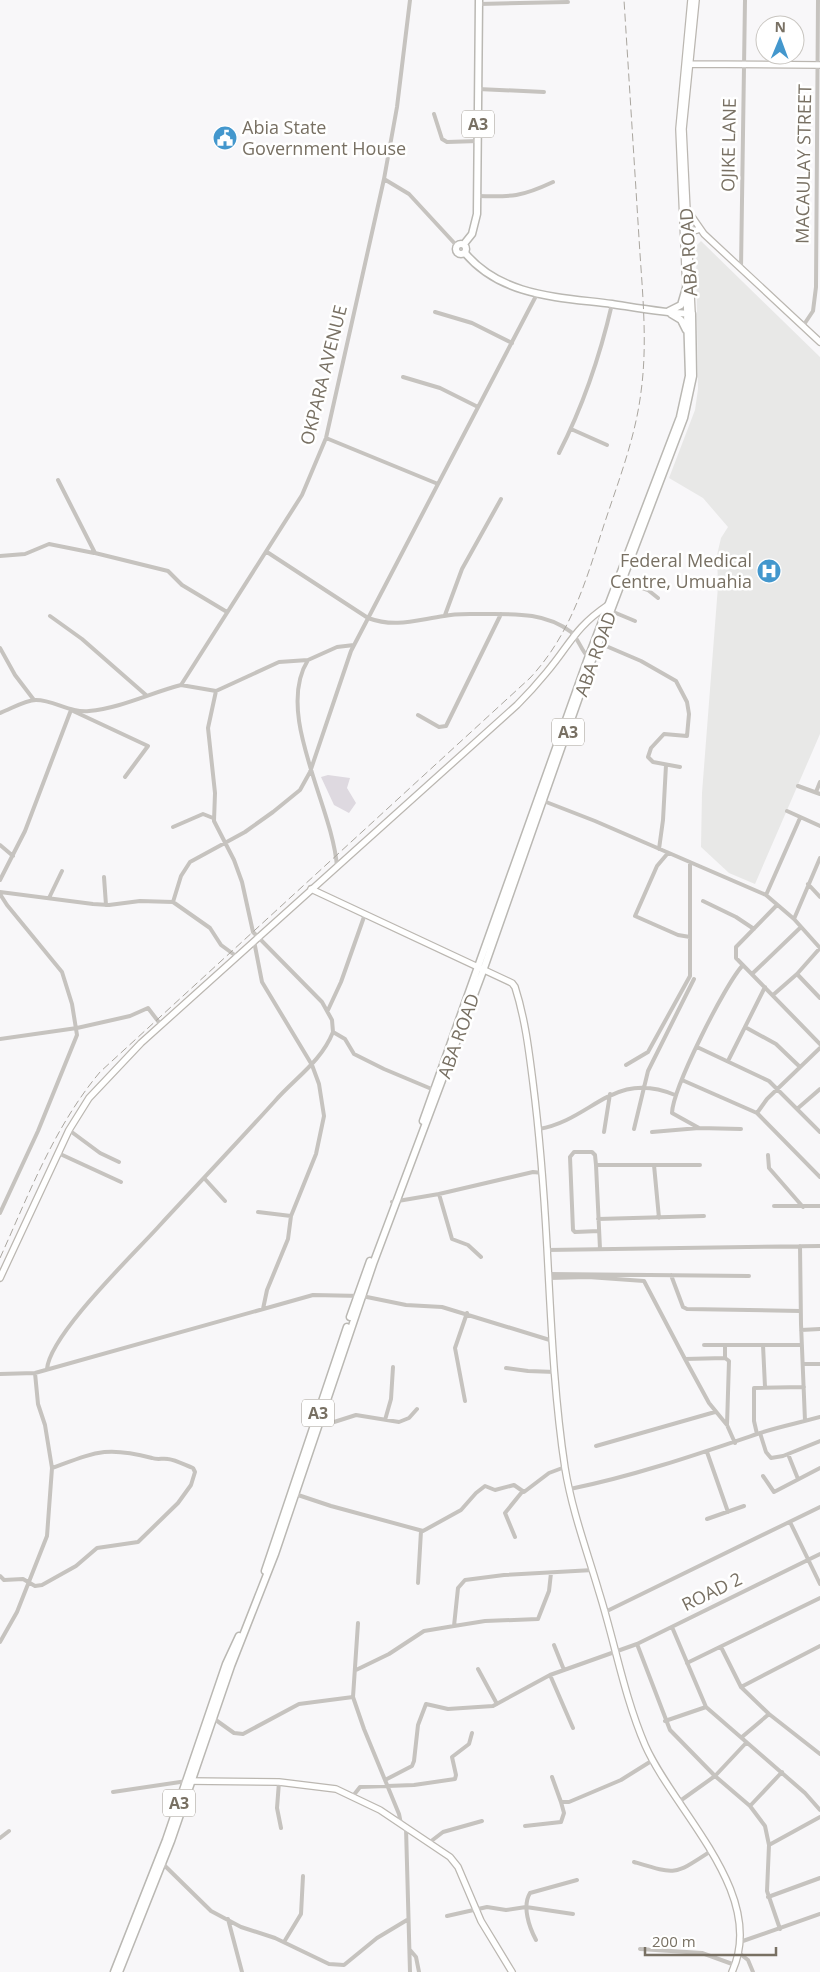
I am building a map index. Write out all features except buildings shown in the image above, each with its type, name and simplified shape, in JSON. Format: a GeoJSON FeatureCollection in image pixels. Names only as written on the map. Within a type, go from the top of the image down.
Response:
{"type":"FeatureCollection","features":[{"type":"Feature","properties":{"kind":"main road","name":"A3"},"geometry":{"type":"LineString","coordinates":[[479,2],[478,196],[476,224],[472,234],[461,245],[466,248],[464,252],[492,276],[505,284],[537,294],[689,314]]}},
{"type":"Feature","properties":{"kind":"main road"},"geometry":{"type":"LineString","coordinates":[[666,312],[681,305],[686,288]]}},
{"type":"Feature","properties":{"kind":"main road"},"geometry":{"type":"LineString","coordinates":[[666,312],[681,320],[688,335]]}},
{"type":"Feature","properties":{"kind":"main road","name":"ABA ROAD"},"geometry":{"type":"LineString","coordinates":[[542,800],[588,657],[622,581],[664,467],[680,417],[687,390],[689,314]]}},
{"type":"Feature","properties":{"kind":"main road","name":"ABA ROAD"},"geometry":{"type":"LineString","coordinates":[[416,1145],[481,970],[610,608],[684,418],[691,391],[694,359],[689,314]]}},
{"type":"Feature","properties":{"kind":"main road","name":"ABA ROAD"},"geometry":{"type":"LineString","coordinates":[[416,1145],[434,1090],[481,970]]}},
{"type":"Feature","properties":{"kind":"main road","name":"A3"},"geometry":{"type":"LineString","coordinates":[[114,1972],[162,1863],[226,1664],[252,1611],[359,1296],[416,1145]]}},
{"type":"Feature","properties":{"kind":"main road","name":"A3"},"geometry":{"type":"LineString","coordinates":[[119,1972],[124,1952],[213,1718],[295,1494],[359,1296]]}},
{"type":"Feature","properties":{"kind":"street","name":"OKPARA AVENUE"},"geometry":{"type":"LineString","coordinates":[[181,685],[302,495],[326,438],[384,179],[397,107],[410,0]]}},
{"type":"Feature","properties":{"kind":"street","name":"ABA ROAD"},"geometry":{"type":"LineString","coordinates":[[689,314],[686,288],[685,224],[679,129],[691,0]]}},
{"type":"Feature","properties":{"kind":"street","name":"ABA ROAD"},"geometry":{"type":"LineString","coordinates":[[689,314],[688,236],[685,224],[687,207],[683,129],[686,64],[696,0]]}},
{"type":"Feature","properties":{"kind":"street","name":"OJIKE LANE"},"geometry":{"type":"LineString","coordinates":[[741,269],[745,0]]}},
{"type":"Feature","properties":{"kind":"street","name":"MACAULAY STREET"},"geometry":{"type":"LineString","coordinates":[[803,326],[813,311],[816,288],[818,0]]}},
{"type":"Feature","properties":{"kind":"street"},"geometry":{"type":"LineString","coordinates":[[479,2],[568,2]]}},
{"type":"Feature","properties":{"kind":"street"},"geometry":{"type":"LineString","coordinates":[[686,64],[819,65]]}},
{"type":"Feature","properties":{"kind":"street"},"geometry":{"type":"LineString","coordinates":[[478,89],[544,92]]}},
{"type":"Feature","properties":{"kind":"street"},"geometry":{"type":"LineString","coordinates":[[434,114],[442,139],[447,142],[478,141]]}},
{"type":"Feature","properties":{"kind":"street"},"geometry":{"type":"LineString","coordinates":[[384,179],[410,194],[461,245]]}},
{"type":"Feature","properties":{"kind":"street"},"geometry":{"type":"LineString","coordinates":[[478,196],[510,197],[527,194],[553,182]]}},
{"type":"Feature","properties":{"kind":"street"},"geometry":{"type":"LineString","coordinates":[[687,207],[704,234],[820,342]]}},
{"type":"Feature","properties":{"kind":"street"},"geometry":{"type":"LineString","coordinates":[[685,224],[696,222]]}},
{"type":"Feature","properties":{"kind":"street"},"geometry":{"type":"LineString","coordinates":[[685,224],[704,234]]}},
{"type":"Feature","properties":{"kind":"street"},"geometry":{"type":"LineString","coordinates":[[688,236],[691,231],[697,230]]}},
{"type":"Feature","properties":{"kind":"street"},"geometry":{"type":"LineString","coordinates":[[173,902],[181,876],[190,862],[226,843],[274,812],[300,790],[310,772],[354,646],[537,294]]}},
{"type":"Feature","properties":{"kind":"street"},"geometry":{"type":"LineString","coordinates":[[559,453],[590,382],[612,304]]}},
{"type":"Feature","properties":{"kind":"street"},"geometry":{"type":"LineString","coordinates":[[434,312],[472,323],[512,343]]}},
{"type":"Feature","properties":{"kind":"street"},"geometry":{"type":"LineString","coordinates":[[403,377],[440,388],[478,407]]}},
{"type":"Feature","properties":{"kind":"street"},"geometry":{"type":"LineString","coordinates":[[571,429],[607,445]]}},
{"type":"Feature","properties":{"kind":"street"},"geometry":{"type":"LineString","coordinates":[[326,438],[438,484]]}},
{"type":"Feature","properties":{"kind":"street"},"geometry":{"type":"LineString","coordinates":[[58,480],[94,553]]}},
{"type":"Feature","properties":{"kind":"street"},"geometry":{"type":"LineString","coordinates":[[445,615],[462,569],[500,498]]}},
{"type":"Feature","properties":{"kind":"street"},"geometry":{"type":"LineString","coordinates":[[0,556],[24,554],[49,544],[168,571],[182,585],[227,612]]}},
{"type":"Feature","properties":{"kind":"street"},"geometry":{"type":"LineString","coordinates":[[267,552],[368,618],[398,624],[445,615],[501,614],[537,616],[549,619],[574,634],[581,649],[588,657]]}},
{"type":"Feature","properties":{"kind":"street"},"geometry":{"type":"LineString","coordinates":[[622,581],[648,590],[658,598]]}},
{"type":"Feature","properties":{"kind":"street"},"geometry":{"type":"LineString","coordinates":[[0,1278],[68,1130],[88,1098],[135,1049],[236,956],[517,705],[547,672],[574,634],[592,616],[610,608],[636,621]]}},
{"type":"Feature","properties":{"kind":"street"},"geometry":{"type":"LineString","coordinates":[[418,715],[439,727],[446,726],[501,614]]}},
{"type":"Feature","properties":{"kind":"street"},"geometry":{"type":"LineString","coordinates":[[50,616],[82,639],[146,695]]}},
{"type":"Feature","properties":{"kind":"street"},"geometry":{"type":"LineString","coordinates":[[599,643],[641,661],[676,681],[681,688],[689,714],[687,736],[664,734],[658,737],[648,754],[649,760],[680,767]]}},
{"type":"Feature","properties":{"kind":"street"},"geometry":{"type":"LineString","coordinates":[[0,713],[34,700],[71,710],[87,712],[119,706],[146,695],[181,685],[216,691],[279,662],[308,660],[337,647],[354,646]]}},
{"type":"Feature","properties":{"kind":"street"},"geometry":{"type":"LineString","coordinates":[[0,648],[15,676],[34,700]]}},
{"type":"Feature","properties":{"kind":"street"},"geometry":{"type":"LineString","coordinates":[[308,660],[298,679],[297,699],[310,772],[317,786],[333,837],[336,867]]}},
{"type":"Feature","properties":{"kind":"street"},"geometry":{"type":"LineString","coordinates":[[216,691],[208,728],[215,793],[213,818],[226,843],[242,882],[250,925],[255,939],[262,982],[312,1065],[319,1084],[324,1116],[322,1134],[316,1154],[291,1216],[288,1239],[262,1308]]}},
{"type":"Feature","properties":{"kind":"street"},"geometry":{"type":"LineString","coordinates":[[71,710],[148,746],[125,777]]}},
{"type":"Feature","properties":{"kind":"street"},"geometry":{"type":"LineString","coordinates":[[0,880],[25,832],[71,710]]}},
{"type":"Feature","properties":{"kind":"street"},"geometry":{"type":"LineString","coordinates":[[660,849],[666,765]]}},
{"type":"Feature","properties":{"kind":"street"},"geometry":{"type":"LineString","coordinates":[[798,786],[818,793],[820,782]]}},
{"type":"Feature","properties":{"kind":"street"},"geometry":{"type":"LineString","coordinates":[[542,800],[766,895],[794,919],[820,948],[797,974],[773,995]]}},
{"type":"Feature","properties":{"kind":"street"},"geometry":{"type":"LineString","coordinates":[[787,812],[820,826]]}},
{"type":"Feature","properties":{"kind":"street"},"geometry":{"type":"LineString","coordinates":[[173,827],[203,814],[213,818]]}},
{"type":"Feature","properties":{"kind":"street"},"geometry":{"type":"LineString","coordinates":[[766,895],[800,818]]}},
{"type":"Feature","properties":{"kind":"street"},"geometry":{"type":"LineString","coordinates":[[0,845],[13,856]]}},
{"type":"Feature","properties":{"kind":"street"},"geometry":{"type":"LineString","coordinates":[[668,853],[657,866],[636,916],[678,936],[690,937]]}},
{"type":"Feature","properties":{"kind":"street"},"geometry":{"type":"LineString","coordinates":[[794,919],[820,858]]}},
{"type":"Feature","properties":{"kind":"street"},"geometry":{"type":"LineString","coordinates":[[626,1065],[648,1052],[690,976],[690,862]]}},
{"type":"Feature","properties":{"kind":"street"},"geometry":{"type":"LineString","coordinates":[[49,898],[62,872]]}},
{"type":"Feature","properties":{"kind":"street"},"geometry":{"type":"LineString","coordinates":[[104,877],[106,905]]}},
{"type":"Feature","properties":{"kind":"street"},"geometry":{"type":"LineString","coordinates":[[808,884],[820,897]]}},
{"type":"Feature","properties":{"kind":"street"},"geometry":{"type":"LineString","coordinates":[[311,889],[512,983],[515,987],[530,1053],[538,1118],[555,1372],[565,1467],[576,1518],[593,1570],[628,1698],[653,1760],[711,1851],[729,1888],[736,1911],[740,1942],[739,1953],[732,1972]]}},
{"type":"Feature","properties":{"kind":"street"},"geometry":{"type":"LineString","coordinates":[[0,893],[106,905],[140,901],[173,902],[210,928],[221,945],[236,956]]}},
{"type":"Feature","properties":{"kind":"street"},"geometry":{"type":"LineString","coordinates":[[0,893],[7,906],[62,972],[77,1028],[74,1044],[38,1132],[0,1213]]}},
{"type":"Feature","properties":{"kind":"street"},"geometry":{"type":"LineString","coordinates":[[703,902],[736,917],[754,928]]}},
{"type":"Feature","properties":{"kind":"street"},"geometry":{"type":"LineString","coordinates":[[777,905],[735,949],[736,958],[820,1044]]}},
{"type":"Feature","properties":{"kind":"street"},"geometry":{"type":"LineString","coordinates":[[328,1010],[342,982],[365,914]]}},
{"type":"Feature","properties":{"kind":"street"},"geometry":{"type":"LineString","coordinates":[[752,974],[801,927]]}},
{"type":"Feature","properties":{"kind":"street"},"geometry":{"type":"LineString","coordinates":[[47,1369],[50,1356],[78,1317],[181,1201],[326,1049],[333,1032],[332,1020],[328,1010],[255,939]]}},
{"type":"Feature","properties":{"kind":"street"},"geometry":{"type":"LineString","coordinates":[[699,1128],[674,1116],[672,1108],[675,1095],[728,984],[743,965]]}},
{"type":"Feature","properties":{"kind":"street"},"geometry":{"type":"LineString","coordinates":[[797,974],[820,998]]}},
{"type":"Feature","properties":{"kind":"street"},"geometry":{"type":"LineString","coordinates":[[634,1129],[648,1071],[694,979]]}},
{"type":"Feature","properties":{"kind":"street"},"geometry":{"type":"LineString","coordinates":[[728,1060],[765,986]]}},
{"type":"Feature","properties":{"kind":"street"},"geometry":{"type":"LineString","coordinates":[[0,1039],[77,1028],[130,1016],[148,1008],[161,1025]]}},
{"type":"Feature","properties":{"kind":"street"},"geometry":{"type":"LineString","coordinates":[[745,1027],[776,1044],[800,1067]]}},
{"type":"Feature","properties":{"kind":"street"},"geometry":{"type":"LineString","coordinates":[[333,1032],[345,1039],[354,1054],[434,1090]]}},
{"type":"Feature","properties":{"kind":"street"},"geometry":{"type":"LineString","coordinates":[[697,1047],[769,1081],[820,1132]]}},
{"type":"Feature","properties":{"kind":"street"},"geometry":{"type":"LineString","coordinates":[[757,1113],[778,1089],[820,1048]]}},
{"type":"Feature","properties":{"kind":"street"},"geometry":{"type":"LineString","coordinates":[[682,1080],[757,1113],[820,1178]]}},
{"type":"Feature","properties":{"kind":"street"},"geometry":{"type":"LineString","coordinates":[[539,1129],[558,1125],[610,1094],[645,1086],[675,1095]]}},
{"type":"Feature","properties":{"kind":"street"},"geometry":{"type":"LineString","coordinates":[[798,1110],[820,1089]]}},
{"type":"Feature","properties":{"kind":"street"},"geometry":{"type":"LineString","coordinates":[[604,1132],[610,1094]]}},
{"type":"Feature","properties":{"kind":"street"},"geometry":{"type":"LineString","coordinates":[[652,1132],[699,1128],[741,1129]]}},
{"type":"Feature","properties":{"kind":"street"},"geometry":{"type":"LineString","coordinates":[[68,1130],[100,1153],[119,1162]]}},
{"type":"Feature","properties":{"kind":"street"},"geometry":{"type":"LineString","coordinates":[[599,1231],[575,1232],[573,1230],[570,1155],[574,1152],[592,1152],[595,1155],[600,1249]]}},
{"type":"Feature","properties":{"kind":"street"},"geometry":{"type":"LineString","coordinates":[[58,1153],[121,1182]]}},
{"type":"Feature","properties":{"kind":"street"},"geometry":{"type":"LineString","coordinates":[[768,1155],[769,1168],[803,1207]]}},
{"type":"Feature","properties":{"kind":"street"},"geometry":{"type":"LineString","coordinates":[[596,1165],[700,1165]]}},
{"type":"Feature","properties":{"kind":"street"},"geometry":{"type":"LineString","coordinates":[[654,1165],[659,1218]]}},
{"type":"Feature","properties":{"kind":"street"},"geometry":{"type":"LineString","coordinates":[[394,1202],[439,1194],[533,1172],[543,1173]]}},
{"type":"Feature","properties":{"kind":"street"},"geometry":{"type":"LineString","coordinates":[[204,1178],[225,1201]]}},
{"type":"Feature","properties":{"kind":"street"},"geometry":{"type":"LineString","coordinates":[[439,1194],[452,1239],[468,1245],[480,1257]]}},
{"type":"Feature","properties":{"kind":"street"},"geometry":{"type":"LineString","coordinates":[[774,1206],[820,1206]]}},
{"type":"Feature","properties":{"kind":"street"},"geometry":{"type":"LineString","coordinates":[[258,1212],[291,1216]]}},
{"type":"Feature","properties":{"kind":"street"},"geometry":{"type":"LineString","coordinates":[[598,1220],[704,1216]]}},
{"type":"Feature","properties":{"kind":"street"},"geometry":{"type":"LineString","coordinates":[[800,1246],[800,1311],[805,1421]]}},
{"type":"Feature","properties":{"kind":"street"},"geometry":{"type":"LineString","coordinates":[[547,1250],[820,1246]]}},
{"type":"Feature","properties":{"kind":"street"},"geometry":{"type":"LineString","coordinates":[[670,1275],[683,1307],[687,1309],[800,1311]]}},
{"type":"Feature","properties":{"kind":"street"},"geometry":{"type":"LineString","coordinates":[[549,1276],[749,1276]]}},
{"type":"Feature","properties":{"kind":"street"},"geometry":{"type":"LineString","coordinates":[[549,1276],[644,1281],[684,1359],[715,1412],[720,1414],[727,1425],[735,1443]]}},
{"type":"Feature","properties":{"kind":"street"},"geometry":{"type":"LineString","coordinates":[[0,1374],[35,1373],[313,1294],[359,1296],[406,1305],[442,1307],[467,1313],[553,1341]]}},
{"type":"Feature","properties":{"kind":"street"},"geometry":{"type":"LineString","coordinates":[[465,1401],[456,1348],[467,1313]]}},
{"type":"Feature","properties":{"kind":"street"},"geometry":{"type":"LineString","coordinates":[[801,1330],[820,1329]]}},
{"type":"Feature","properties":{"kind":"street"},"geometry":{"type":"LineString","coordinates":[[704,1345],[802,1345]]}},
{"type":"Feature","properties":{"kind":"street"},"geometry":{"type":"LineString","coordinates":[[725,1345],[725,1358],[730,1364],[727,1425]]}},
{"type":"Feature","properties":{"kind":"street"},"geometry":{"type":"LineString","coordinates":[[764,1345],[765,1387]]}},
{"type":"Feature","properties":{"kind":"street"},"geometry":{"type":"LineString","coordinates":[[684,1359],[725,1358]]}},
{"type":"Feature","properties":{"kind":"street"},"geometry":{"type":"LineString","coordinates":[[803,1364],[820,1364]]}},
{"type":"Feature","properties":{"kind":"street"},"geometry":{"type":"LineString","coordinates":[[385,1420],[391,1399],[393,1368]]}},
{"type":"Feature","properties":{"kind":"street"},"geometry":{"type":"LineString","coordinates":[[506,1368],[555,1372]]}},
{"type":"Feature","properties":{"kind":"street"},"geometry":{"type":"LineString","coordinates":[[0,1642],[17,1612],[47,1536],[52,1468],[45,1424],[38,1404],[35,1373]]}},
{"type":"Feature","properties":{"kind":"street"},"geometry":{"type":"LineString","coordinates":[[804,1387],[756,1387],[753,1393],[758,1434],[768,1456],[771,1458],[788,1454],[820,1441]]}},
{"type":"Feature","properties":{"kind":"street"},"geometry":{"type":"LineString","coordinates":[[319,1423],[331,1423],[353,1415],[404,1421],[417,1409]]}},
{"type":"Feature","properties":{"kind":"street"},"geometry":{"type":"LineString","coordinates":[[596,1446],[715,1412]]}},
{"type":"Feature","properties":{"kind":"street"},"geometry":{"type":"LineString","coordinates":[[570,1489],[622,1478],[758,1434],[820,1417]]}},
{"type":"Feature","properties":{"kind":"street"},"geometry":{"type":"LineString","coordinates":[[0,1576],[4,1580],[24,1579],[28,1583],[38,1586],[55,1579],[76,1566],[97,1548],[138,1542],[178,1503],[191,1485],[195,1472],[193,1468],[169,1459],[154,1459],[145,1455],[111,1450],[89,1454],[52,1468]]}},
{"type":"Feature","properties":{"kind":"street"},"geometry":{"type":"LineString","coordinates":[[707,1452],[728,1512]]}},
{"type":"Feature","properties":{"kind":"street"},"geometry":{"type":"LineString","coordinates":[[788,1454],[798,1479]]}},
{"type":"Feature","properties":{"kind":"street"},"geometry":{"type":"LineString","coordinates":[[515,1537],[505,1513],[522,1492],[549,1473],[565,1467]]}},
{"type":"Feature","properties":{"kind":"street"},"geometry":{"type":"LineString","coordinates":[[763,1476],[774,1492],[820,1468]]}},
{"type":"Feature","properties":{"kind":"street"},"geometry":{"type":"LineString","coordinates":[[295,1494],[421,1531],[461,1510],[485,1486],[495,1490],[514,1485],[522,1492]]}},
{"type":"Feature","properties":{"kind":"street"},"geometry":{"type":"LineString","coordinates":[[707,1519],[744,1506]]}},
{"type":"Feature","properties":{"kind":"street"},"geometry":{"type":"LineString","coordinates":[[605,1612],[820,1507]]}},
{"type":"Feature","properties":{"kind":"street"},"geometry":{"type":"LineString","coordinates":[[790,1522],[820,1584]]}},
{"type":"Feature","properties":{"kind":"street"},"geometry":{"type":"LineString","coordinates":[[418,1583],[421,1531]]}},
{"type":"Feature","properties":{"kind":"street","name":"ROAD 2"},"geometry":{"type":"LineString","coordinates":[[385,1780],[412,1766],[418,1724],[426,1704],[456,1710],[486,1708],[550,1675],[637,1644],[820,1554]]}},
{"type":"Feature","properties":{"kind":"street"},"geometry":{"type":"LineString","coordinates":[[454,1626],[458,1588],[464,1580],[593,1570]]}},
{"type":"Feature","properties":{"kind":"street"},"geometry":{"type":"LineString","coordinates":[[356,1670],[389,1654],[424,1631],[485,1621],[538,1619],[549,1591],[552,1573]]}},
{"type":"Feature","properties":{"kind":"street"},"geometry":{"type":"LineString","coordinates":[[687,1663],[820,1598]]}},
{"type":"Feature","properties":{"kind":"street"},"geometry":{"type":"LineString","coordinates":[[358,1623],[353,1697],[403,1826],[410,1972]]}},
{"type":"Feature","properties":{"kind":"street"},"geometry":{"type":"LineString","coordinates":[[672,1627],[706,1707],[782,1772],[820,1810]]}},
{"type":"Feature","properties":{"kind":"street"},"geometry":{"type":"LineString","coordinates":[[554,1644],[564,1670]]}},
{"type":"Feature","properties":{"kind":"street"},"geometry":{"type":"LineString","coordinates":[[637,1644],[670,1730],[715,1776],[761,1818],[770,1844],[766,1882],[768,1897],[780,1929]]}},
{"type":"Feature","properties":{"kind":"street"},"geometry":{"type":"LineString","coordinates":[[741,1687],[820,1646]]}},
{"type":"Feature","properties":{"kind":"street"},"geometry":{"type":"LineString","coordinates":[[721,1647],[741,1687],[769,1714],[820,1754]]}},
{"type":"Feature","properties":{"kind":"street"},"geometry":{"type":"LineString","coordinates":[[478,1669],[496,1704]]}},
{"type":"Feature","properties":{"kind":"street"},"geometry":{"type":"LineString","coordinates":[[550,1675],[573,1728]]}},
{"type":"Feature","properties":{"kind":"street"},"geometry":{"type":"LineString","coordinates":[[213,1718],[234,1733],[247,1734],[293,1706],[305,1702],[353,1697]]}},
{"type":"Feature","properties":{"kind":"street"},"geometry":{"type":"LineString","coordinates":[[665,1721],[706,1707]]}},
{"type":"Feature","properties":{"kind":"street"},"geometry":{"type":"LineString","coordinates":[[742,1737],[769,1714]]}},
{"type":"Feature","properties":{"kind":"street"},"geometry":{"type":"LineString","coordinates":[[354,1796],[360,1787],[388,1787],[455,1779],[456,1775],[452,1757],[469,1744],[472,1733]]}},
{"type":"Feature","properties":{"kind":"street"},"geometry":{"type":"LineString","coordinates":[[680,1801],[715,1776],[746,1743]]}},
{"type":"Feature","properties":{"kind":"street"},"geometry":{"type":"LineString","coordinates":[[561,1802],[569,1802],[599,1791],[653,1760]]}},
{"type":"Feature","properties":{"kind":"street"},"geometry":{"type":"LineString","coordinates":[[750,1806],[782,1772]]}},
{"type":"Feature","properties":{"kind":"street"},"geometry":{"type":"LineString","coordinates":[[525,1826],[561,1822],[564,1813],[552,1777]]}},
{"type":"Feature","properties":{"kind":"street"},"geometry":{"type":"LineString","coordinates":[[113,1792],[189,1781],[279,1782],[320,1786],[354,1796],[430,1842],[450,1857],[458,1867],[481,1921],[512,1972]]}},
{"type":"Feature","properties":{"kind":"street"},"geometry":{"type":"LineString","coordinates":[[279,1782],[276,1808],[281,1828]]}},
{"type":"Feature","properties":{"kind":"street"},"geometry":{"type":"LineString","coordinates":[[770,1844],[820,1817]]}},
{"type":"Feature","properties":{"kind":"street"},"geometry":{"type":"LineString","coordinates":[[430,1842],[443,1832],[482,1820]]}},
{"type":"Feature","properties":{"kind":"street"},"geometry":{"type":"LineString","coordinates":[[0,1838],[9,1831]]}},
{"type":"Feature","properties":{"kind":"street"},"geometry":{"type":"LineString","coordinates":[[634,1862],[664,1870],[680,1871],[711,1851]]}},
{"type":"Feature","properties":{"kind":"street"},"geometry":{"type":"LineString","coordinates":[[162,1863],[211,1910],[251,1932],[284,1942],[329,1964],[341,1965],[407,1920]]}},
{"type":"Feature","properties":{"kind":"street"},"geometry":{"type":"LineString","coordinates":[[284,1942],[301,1914],[303,1876]]}},
{"type":"Feature","properties":{"kind":"street"},"geometry":{"type":"LineString","coordinates":[[768,1897],[820,1878]]}},
{"type":"Feature","properties":{"kind":"street"},"geometry":{"type":"LineString","coordinates":[[536,1940],[526,1907],[530,1893],[577,1880]]}},
{"type":"Feature","properties":{"kind":"street"},"geometry":{"type":"LineString","coordinates":[[447,1916],[476,1908],[506,1910],[526,1907],[573,1914]]}},
{"type":"Feature","properties":{"kind":"street"},"geometry":{"type":"LineString","coordinates":[[740,1942],[820,1914]]}},
{"type":"Feature","properties":{"kind":"street"},"geometry":{"type":"LineString","coordinates":[[228,1919],[242,1972]]}},
{"type":"Feature","properties":{"kind":"street"},"geometry":{"type":"LineString","coordinates":[[640,1949],[702,1953],[735,1965]]}},
{"type":"Feature","properties":{"kind":"street"},"geometry":{"type":"LineString","coordinates":[[410,1950],[416,1957],[419,1972]]}},
{"type":"Feature","properties":{"kind":"street"},"geometry":{"type":"LineString","coordinates":[[739,1953],[748,1960],[753,1972]]}},
{"type":"Feature","properties":{"kind":"street"},"geometry":{"type":"LineString","coordinates":[[341,1965],[344,1972]]}},
{"type":"Feature","properties":{"kind":"shaded area","name":"Federal Medical Centre, Umuahia"},"geometry":{"type":"Polygon","coordinates":[[[701,241],[820,357],[820,734],[755,884],[729,873],[701,847],[702,793],[718,586],[717,555],[721,538],[728,527],[703,498],[669,478],[695,410],[698,389],[696,246],[701,241]]]}},
{"type":"Feature","properties":{"kind":"shaded area"},"geometry":{"type":"Polygon","coordinates":[[[328,775],[350,778],[347,788],[356,803],[349,813],[334,805],[321,777],[328,775]]]}},
{"type":"Feature","properties":{"kind":"railway"},"geometry":{"type":"LineString","coordinates":[[0,1258],[56,1138],[69,1115],[100,1072],[530,678],[544,662],[574,610],[624,464],[638,410],[643,373],[643,296],[624,0]]}},
{"type":"Feature","properties":{"kind":"place","name":"Abia State Government House"},"geometry":{"type":"Point","coordinates":[225,138]}},
{"type":"Feature","properties":{"kind":"place","name":"Federal Medical Centre, Umuahia"},"geometry":{"type":"Point","coordinates":[769,571]}}]}
